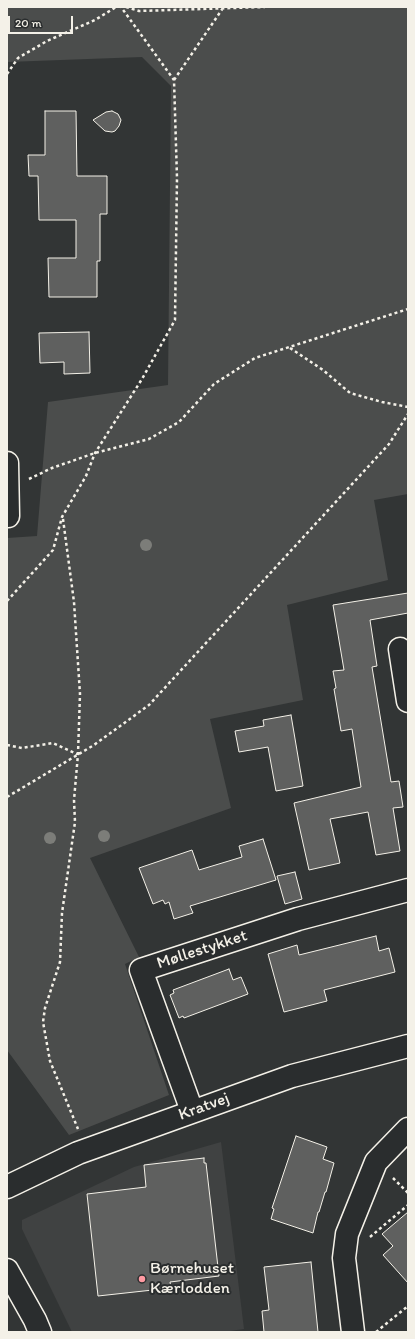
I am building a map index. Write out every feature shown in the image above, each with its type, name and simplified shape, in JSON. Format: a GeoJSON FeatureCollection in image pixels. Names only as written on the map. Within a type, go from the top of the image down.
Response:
{"type":"FeatureCollection","features":[{"type":"Feature","properties":{"kind":"street"},"geometry":{"type":"LineString","coordinates":[[7,463],[7,516]]}},
{"type":"Feature","properties":{"kind":"street"},"geometry":{"type":"LineString","coordinates":[[400,649],[408,701]]}},
{"type":"Feature","properties":{"kind":"street","name":"Møllestykket"},"geometry":{"type":"LineString","coordinates":[[192,1111],[141,970],[298,919],[408,890]]}},
{"type":"Feature","properties":{"kind":"street","name":"Kratvej"},"geometry":{"type":"LineString","coordinates":[[7,1187],[86,1150],[192,1111],[292,1076],[408,1046]]}},
{"type":"Feature","properties":{"kind":"street"},"geometry":{"type":"LineString","coordinates":[[353,1332],[344,1258],[347,1234],[376,1162],[408,1129]]}},
{"type":"Feature","properties":{"kind":"street"},"geometry":{"type":"LineString","coordinates":[[7,1270],[35,1320],[40,1332]]}},
{"type":"Feature","properties":{"kind":"path"},"geometry":{"type":"LineString","coordinates":[[7,74],[18,58],[47,41],[95,20],[116,7]]}},
{"type":"Feature","properties":{"kind":"path"},"geometry":{"type":"LineString","coordinates":[[7,601],[53,550],[62,517],[86,476],[96,453],[142,379],[175,320],[177,178],[174,80],[121,7]]}},
{"type":"Feature","properties":{"kind":"path"},"geometry":{"type":"LineString","coordinates":[[126,7],[139,11],[265,7]]}},
{"type":"Feature","properties":{"kind":"path"},"geometry":{"type":"LineString","coordinates":[[174,80],[224,8]]}},
{"type":"Feature","properties":{"kind":"path"},"geometry":{"type":"LineString","coordinates":[[8,490],[52,468],[96,453],[149,439],[179,422],[214,384],[255,358],[408,309]]}},
{"type":"Feature","properties":{"kind":"path"},"geometry":{"type":"LineString","coordinates":[[289,347],[323,370],[350,393],[382,402],[408,407]]}},
{"type":"Feature","properties":{"kind":"path"},"geometry":{"type":"LineString","coordinates":[[7,797],[94,745],[149,705],[389,444],[408,414]]}},
{"type":"Feature","properties":{"kind":"path"},"geometry":{"type":"LineString","coordinates":[[62,517],[75,609],[80,694],[78,754],[74,800],[75,822],[62,913],[60,962],[45,1008],[43,1022],[50,1061],[86,1150]]}},
{"type":"Feature","properties":{"kind":"path"},"geometry":{"type":"LineString","coordinates":[[7,745],[22,748],[53,743],[78,754]]}},
{"type":"Feature","properties":{"kind":"path"},"geometry":{"type":"LineString","coordinates":[[344,1258],[408,1205]]}},
{"type":"Feature","properties":{"kind":"path"},"geometry":{"type":"LineString","coordinates":[[376,1332],[408,1306]]}},
{"type":"Feature","properties":{"kind":"shaded area"},"geometry":{"type":"Polygon","coordinates":[[[7,7],[408,7],[408,494],[374,500],[388,580],[287,605],[303,700],[210,719],[231,808],[90,858],[139,957],[125,964],[169,1095],[69,1135],[7,1050],[7,538],[37,536],[48,402],[168,385],[171,86],[142,57],[7,62],[7,7]]]}},
{"type":"Feature","properties":{"kind":"shaded area","name":"Børnehuset Kærlodden"},"geometry":{"type":"Polygon","coordinates":[[[221,1142],[244,1329],[223,1332],[72,1332],[22,1229],[22,1220],[134,1167],[221,1142]]]}},
{"type":"Feature","properties":{"kind":"building"},"geometry":{"type":"Polygon","coordinates":[[[45,111],[76,111],[77,176],[107,176],[107,214],[100,214],[100,261],[97,261],[97,297],[49,297],[48,258],[76,258],[76,220],[39,220],[38,176],[29,176],[28,155],[45,155],[45,111]]]}},
{"type":"Feature","properties":{"kind":"building"},"geometry":{"type":"Polygon","coordinates":[[[112,111],[118,114],[121,120],[119,126],[115,131],[105,131],[93,120],[106,112],[112,111]]]}},
{"type":"Feature","properties":{"kind":"building"},"geometry":{"type":"Polygon","coordinates":[[[89,332],[90,373],[64,374],[64,362],[40,363],[39,333],[89,332]]]}},
{"type":"Feature","properties":{"kind":"building"},"geometry":{"type":"Polygon","coordinates":[[[408,593],[408,613],[370,620],[377,666],[372,667],[391,782],[399,781],[403,807],[393,808],[400,851],[376,855],[368,812],[330,819],[340,863],[309,870],[294,803],[361,787],[352,729],[341,731],[334,689],[336,688],[333,671],[344,670],[333,605],[408,593]]]}},
{"type":"Feature","properties":{"kind":"building"},"geometry":{"type":"Polygon","coordinates":[[[291,715],[303,786],[276,791],[268,747],[239,752],[235,731],[264,726],[263,720],[291,715]]]}},
{"type":"Feature","properties":{"kind":"building"},"geometry":{"type":"Polygon","coordinates":[[[263,839],[276,880],[190,906],[193,913],[174,919],[169,902],[165,904],[163,900],[153,904],[139,868],[192,850],[199,870],[242,857],[239,846],[263,839]]]}},
{"type":"Feature","properties":{"kind":"building"},"geometry":{"type":"Polygon","coordinates":[[[295,872],[302,899],[285,904],[277,876],[295,872]]]}},
{"type":"Feature","properties":{"kind":"building"},"geometry":{"type":"Polygon","coordinates":[[[376,936],[379,951],[389,948],[395,972],[324,990],[327,1001],[284,1012],[268,954],[297,945],[299,955],[376,936]]]}},
{"type":"Feature","properties":{"kind":"building"},"geometry":{"type":"Polygon","coordinates":[[[229,969],[233,980],[241,977],[248,994],[184,1018],[183,1016],[179,1018],[170,995],[174,993],[173,990],[229,969]]]}},
{"type":"Feature","properties":{"kind":"building"},"geometry":{"type":"Polygon","coordinates":[[[296,1136],[327,1147],[323,1159],[334,1163],[326,1192],[318,1212],[313,1233],[271,1219],[274,1209],[272,1208],[296,1136]]]}},
{"type":"Feature","properties":{"kind":"building"},"geometry":{"type":"Polygon","coordinates":[[[204,1158],[204,1163],[206,1163],[219,1276],[170,1282],[171,1288],[98,1296],[87,1194],[146,1187],[144,1165],[204,1158]]]}},
{"type":"Feature","properties":{"kind":"building"},"geometry":{"type":"Polygon","coordinates":[[[408,1212],[408,1283],[383,1255],[393,1246],[382,1234],[408,1212]]]}},
{"type":"Feature","properties":{"kind":"building"},"geometry":{"type":"Polygon","coordinates":[[[311,1262],[318,1332],[264,1332],[262,1311],[269,1310],[264,1267],[311,1262]]]}},
{"type":"Feature","properties":{"kind":"place","name":"Børnehuset Kærlodden"},"geometry":{"type":"Point","coordinates":[142,1279]}}]}
